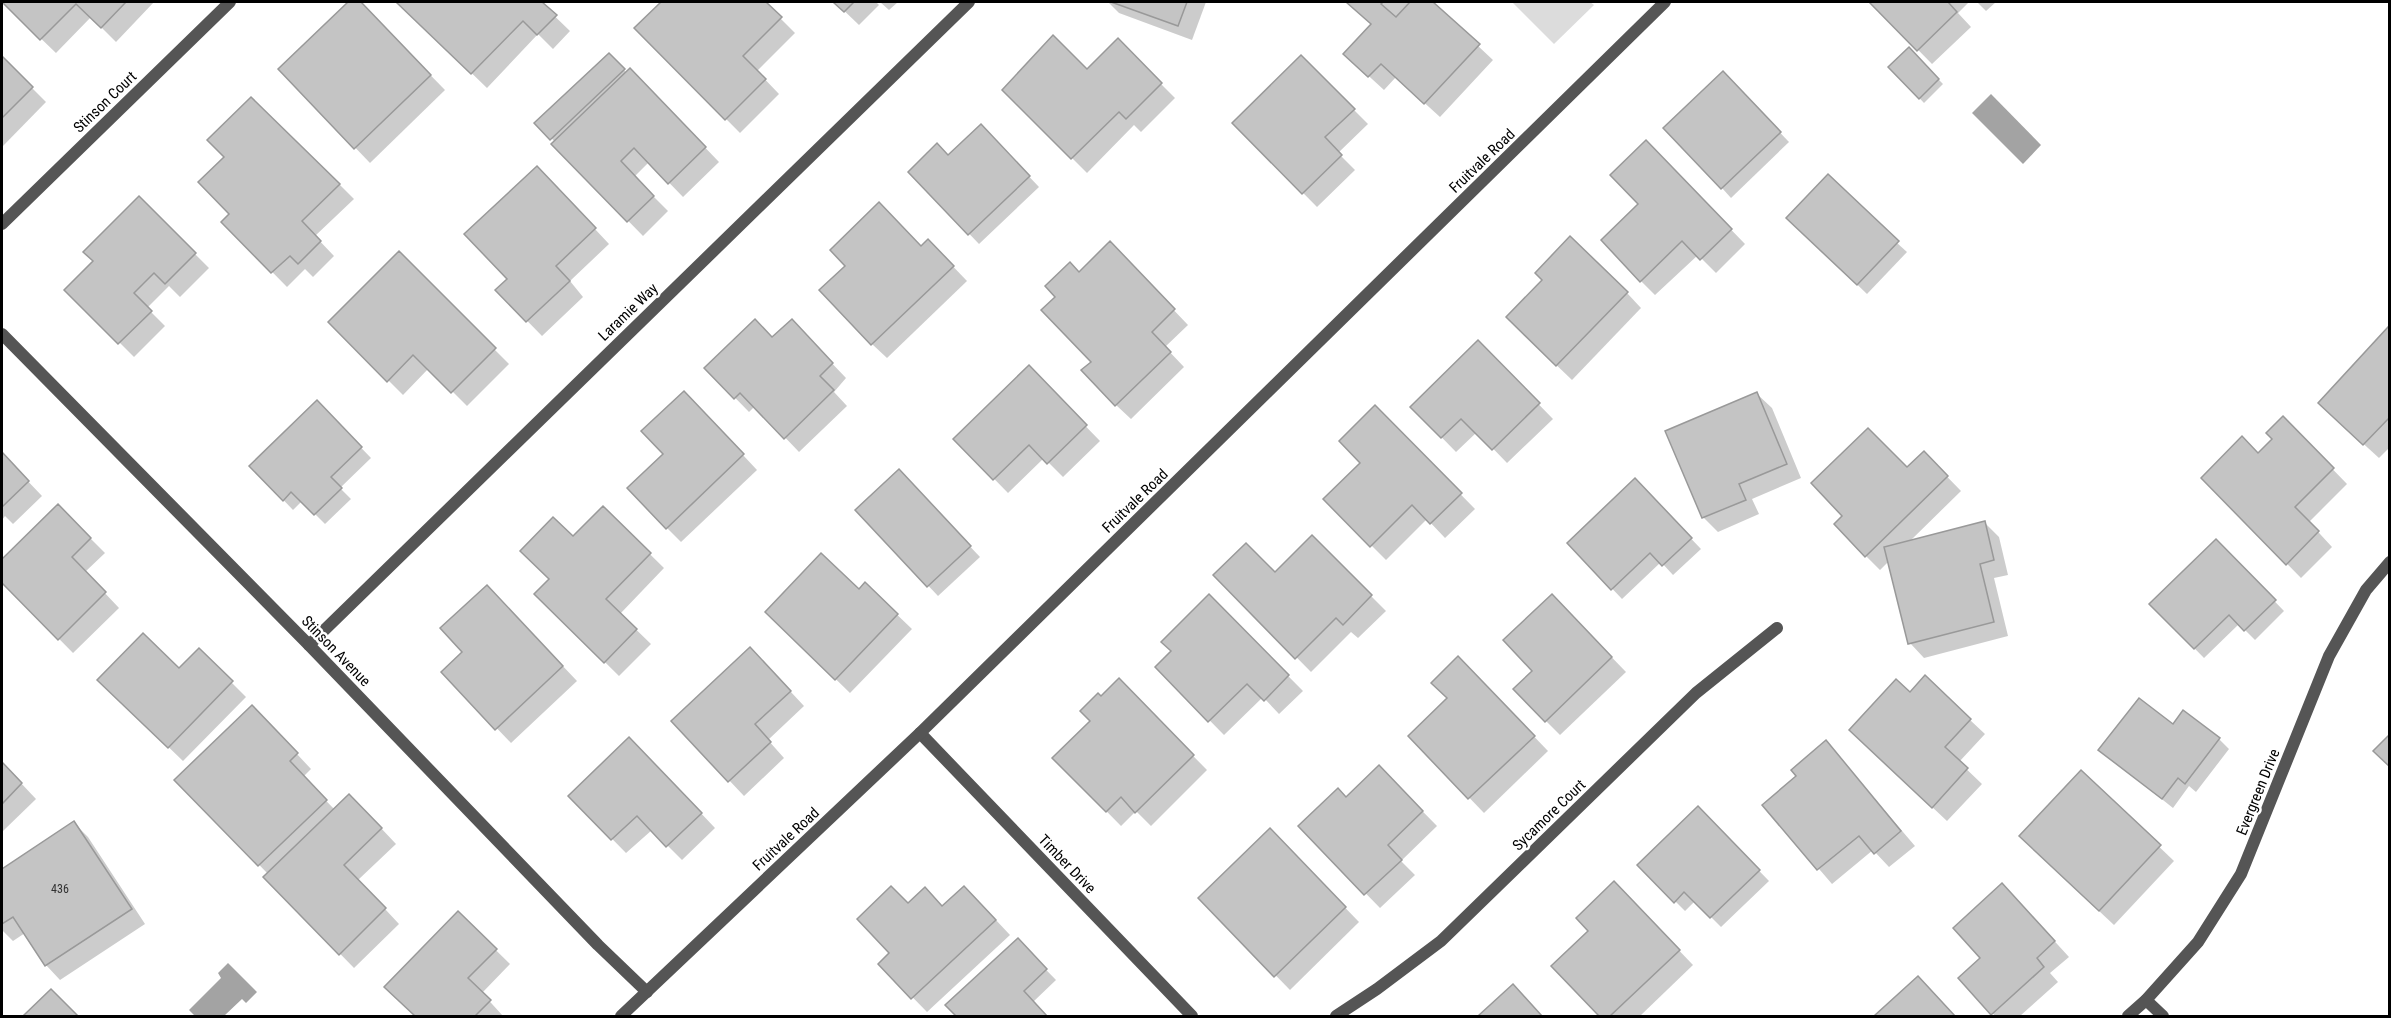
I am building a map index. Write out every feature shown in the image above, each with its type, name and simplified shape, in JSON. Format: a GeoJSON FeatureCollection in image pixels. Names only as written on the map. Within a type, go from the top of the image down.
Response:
{"type":"FeatureCollection","features":[{"type":"Feature","properties":{"kind":"street","name":"Stinson Court"},"geometry":{"type":"LineString","coordinates":[[2,224],[230,2]]}},
{"type":"Feature","properties":{"kind":"street","name":"Laramie Way"},"geometry":{"type":"LineString","coordinates":[[309,645],[969,2]]}},
{"type":"Feature","properties":{"kind":"street","name":"Fruitvale Road"},"geometry":{"type":"LineString","coordinates":[[621,1017],[920,733],[1665,2]]}},
{"type":"Feature","properties":{"kind":"street","name":"Stinson Avenue"},"geometry":{"type":"LineString","coordinates":[[2,334],[309,645],[646,992]]}},
{"type":"Feature","properties":{"kind":"street","name":"Evergreen Drive"},"geometry":{"type":"LineString","coordinates":[[2128,1017],[2198,942],[2241,874],[2329,656],[2366,590],[2390,562]]}},
{"type":"Feature","properties":{"kind":"street","name":"Sycamore Court"},"geometry":{"type":"LineString","coordinates":[[1336,1017],[1441,941],[1696,693],[1777,628]]}},
{"type":"Feature","properties":{"kind":"street","name":"Timber Drive"},"geometry":{"type":"LineString","coordinates":[[920,733],[1192,1017]]}},
{"type":"Feature","properties":{"kind":"street"},"geometry":{"type":"LineString","coordinates":[[2146,999],[2163,1017]]}},
{"type":"Feature","properties":{"kind":"shaded area"},"geometry":{"type":"Polygon","coordinates":[[[1512,2],[1590,2],[1594,5],[1554,44],[1512,2]]]}},
{"type":"Feature","properties":{"kind":"shaded area"},"geometry":{"type":"Polygon","coordinates":[[[1991,94],[2041,145],[2023,164],[1972,113],[1991,94]]]}},
{"type":"Feature","properties":{"kind":"shaded area"},"geometry":{"type":"Polygon","coordinates":[[[228,963],[257,992],[246,1003],[242,999],[224,1016],[195,1016],[189,1010],[221,978],[218,973],[228,963]]]}},
{"type":"Feature","properties":{"kind":"building"},"geometry":{"type":"Polygon","coordinates":[[[2,2],[126,2],[101,28],[76,4],[40,40],[2,2]]]}},
{"type":"Feature","properties":{"kind":"building"},"geometry":{"type":"Polygon","coordinates":[[[348,2],[361,2],[431,75],[354,149],[278,69],[348,2]]]}},
{"type":"Feature","properties":{"kind":"building"},"geometry":{"type":"Polygon","coordinates":[[[396,2],[542,2],[557,15],[537,35],[523,21],[471,74],[396,2]]]}},
{"type":"Feature","properties":{"kind":"building"},"geometry":{"type":"Polygon","coordinates":[[[661,2],[766,2],[782,17],[743,56],[766,79],[725,120],[634,28],[661,2]]]}},
{"type":"Feature","properties":{"kind":"building"},"geometry":{"type":"Polygon","coordinates":[[[833,2],[854,2],[844,12],[833,2]]]}},
{"type":"Feature","properties":{"kind":"building"},"geometry":{"type":"Polygon","coordinates":[[[1111,2],[1187,2],[1178,26],[1111,2]]]}},
{"type":"Feature","properties":{"kind":"building"},"geometry":{"type":"Polygon","coordinates":[[[1346,2],[1383,2],[1381,4],[1396,17],[1410,2],[1433,2],[1480,44],[1424,104],[1381,64],[1368,77],[1343,54],[1371,24],[1346,2]]]}},
{"type":"Feature","properties":{"kind":"building"},"geometry":{"type":"Polygon","coordinates":[[[1869,2],[1948,2],[1957,12],[1917,51],[1869,2]]]}},
{"type":"Feature","properties":{"kind":"building"},"geometry":{"type":"Polygon","coordinates":[[[1053,35],[1087,69],[1118,38],[1162,83],[1126,119],[1119,112],[1071,159],[1002,90],[1053,35]]]}},
{"type":"Feature","properties":{"kind":"building"},"geometry":{"type":"Polygon","coordinates":[[[1909,47],[1939,79],[1919,99],[1888,67],[1909,47]]]}},
{"type":"Feature","properties":{"kind":"building"},"geometry":{"type":"Polygon","coordinates":[[[609,53],[625,69],[550,140],[534,123],[609,53]]]}},
{"type":"Feature","properties":{"kind":"building"},"geometry":{"type":"Polygon","coordinates":[[[1301,55],[1355,109],[1325,137],[1342,155],[1302,194],[1232,123],[1301,55]]]}},
{"type":"Feature","properties":{"kind":"building"},"geometry":{"type":"Polygon","coordinates":[[[2,56],[33,87],[2,118],[2,56]]]}},
{"type":"Feature","properties":{"kind":"building"},"geometry":{"type":"Polygon","coordinates":[[[630,68],[706,147],[668,184],[634,148],[621,161],[654,196],[627,222],[551,144],[630,68]]]}},
{"type":"Feature","properties":{"kind":"building"},"geometry":{"type":"Polygon","coordinates":[[[1723,71],[1781,132],[1721,189],[1663,128],[1723,71]]]}},
{"type":"Feature","properties":{"kind":"building"},"geometry":{"type":"Polygon","coordinates":[[[251,97],[340,184],[302,221],[321,241],[298,264],[290,256],[271,273],[221,222],[229,214],[198,182],[224,157],[207,140],[251,97]]]}},
{"type":"Feature","properties":{"kind":"building"},"geometry":{"type":"Polygon","coordinates":[[[981,124],[1030,176],[968,235],[908,172],[937,143],[948,155],[981,124]]]}},
{"type":"Feature","properties":{"kind":"building"},"geometry":{"type":"Polygon","coordinates":[[[1646,140],[1732,229],[1700,260],[1682,241],[1640,282],[1601,240],[1638,204],[1610,175],[1646,140]]]}},
{"type":"Feature","properties":{"kind":"building"},"geometry":{"type":"Polygon","coordinates":[[[537,166],[596,228],[556,266],[570,281],[526,322],[495,290],[507,279],[464,234],[537,166]]]}},
{"type":"Feature","properties":{"kind":"building"},"geometry":{"type":"Polygon","coordinates":[[[1828,174],[1899,241],[1857,285],[1786,218],[1828,174]]]}},
{"type":"Feature","properties":{"kind":"building"},"geometry":{"type":"Polygon","coordinates":[[[139,196],[196,253],[165,284],[154,273],[134,293],[152,311],[118,344],[64,290],[93,261],[83,252],[139,196]]]}},
{"type":"Feature","properties":{"kind":"building"},"geometry":{"type":"Polygon","coordinates":[[[879,202],[921,246],[928,239],[954,266],[871,345],[819,290],[845,266],[830,250],[879,202]]]}},
{"type":"Feature","properties":{"kind":"building"},"geometry":{"type":"Polygon","coordinates":[[[1570,236],[1628,292],[1556,366],[1506,317],[1542,280],[1535,273],[1570,236]]]}},
{"type":"Feature","properties":{"kind":"building"},"geometry":{"type":"Polygon","coordinates":[[[1110,241],[1175,309],[1152,332],[1171,352],[1115,406],[1081,370],[1091,362],[1041,310],[1055,297],[1045,286],[1070,262],[1079,272],[1110,241]]]}},
{"type":"Feature","properties":{"kind":"building"},"geometry":{"type":"Polygon","coordinates":[[[399,251],[496,348],[451,393],[413,355],[387,382],[328,322],[399,251]]]}},
{"type":"Feature","properties":{"kind":"building"},"geometry":{"type":"Polygon","coordinates":[[[755,319],[772,337],[792,319],[833,363],[820,376],[834,390],[784,439],[740,393],[734,399],[704,368],[755,319]]]}},
{"type":"Feature","properties":{"kind":"building"},"geometry":{"type":"Polygon","coordinates":[[[2389,326],[2390,417],[2363,445],[2318,403],[2389,326]]]}},
{"type":"Feature","properties":{"kind":"building"},"geometry":{"type":"Polygon","coordinates":[[[1478,340],[1540,403],[1492,450],[1461,419],[1441,438],[1410,407],[1478,340]]]}},
{"type":"Feature","properties":{"kind":"building"},"geometry":{"type":"Polygon","coordinates":[[[1029,365],[1087,425],[1047,464],[1029,445],[993,480],[953,439],[1029,365]]]}},
{"type":"Feature","properties":{"kind":"building"},"geometry":{"type":"Polygon","coordinates":[[[684,391],[744,454],[666,529],[627,488],[663,454],[641,431],[684,391]]]}},
{"type":"Feature","properties":{"kind":"building"},"geometry":{"type":"Polygon","coordinates":[[[1757,392],[1787,464],[1739,484],[1746,500],[1702,518],[1665,431],[1757,392]]]}},
{"type":"Feature","properties":{"kind":"building"},"geometry":{"type":"Polygon","coordinates":[[[317,400],[362,447],[331,477],[342,488],[314,515],[291,492],[283,501],[249,466],[317,400]]]}},
{"type":"Feature","properties":{"kind":"building"},"geometry":{"type":"Polygon","coordinates":[[[1375,405],[1462,493],[1430,524],[1412,505],[1370,547],[1323,499],[1360,463],[1339,441],[1375,405]]]}},
{"type":"Feature","properties":{"kind":"building"},"geometry":{"type":"Polygon","coordinates":[[[2283,416],[2334,468],[2295,507],[2319,531],[2286,565],[2201,478],[2242,436],[2258,453],[2272,439],[2266,433],[2283,416]]]}},
{"type":"Feature","properties":{"kind":"building"},"geometry":{"type":"Polygon","coordinates":[[[1868,428],[1907,467],[1924,451],[1948,476],[1865,557],[1834,524],[1842,516],[1811,483],[1868,428]]]}},
{"type":"Feature","properties":{"kind":"building"},"geometry":{"type":"Polygon","coordinates":[[[2,452],[29,481],[2,507],[2,452]]]}},
{"type":"Feature","properties":{"kind":"building"},"geometry":{"type":"Polygon","coordinates":[[[899,469],[971,546],[927,587],[855,510],[899,469]]]}},
{"type":"Feature","properties":{"kind":"building"},"geometry":{"type":"Polygon","coordinates":[[[1635,478],[1692,538],[1662,566],[1650,553],[1611,590],[1567,543],[1635,478]]]}},
{"type":"Feature","properties":{"kind":"building"},"geometry":{"type":"Polygon","coordinates":[[[58,504],[91,538],[72,557],[106,592],[58,640],[2,583],[2,559],[58,504]]]}},
{"type":"Feature","properties":{"kind":"building"},"geometry":{"type":"Polygon","coordinates":[[[603,506],[651,553],[606,599],[637,629],[604,663],[534,594],[549,579],[520,551],[553,517],[573,536],[603,506]]]}},
{"type":"Feature","properties":{"kind":"building"},"geometry":{"type":"Polygon","coordinates":[[[1985,521],[1994,560],[1980,564],[1994,622],[1908,644],[1884,547],[1985,521]]]}},
{"type":"Feature","properties":{"kind":"building"},"geometry":{"type":"Polygon","coordinates":[[[1312,535],[1372,595],[1343,625],[1336,618],[1295,659],[1213,575],[1246,543],[1275,572],[1312,535]]]}},
{"type":"Feature","properties":{"kind":"building"},"geometry":{"type":"Polygon","coordinates":[[[2216,539],[2276,600],[2244,631],[2229,615],[2194,649],[2149,604],[2216,539]]]}},
{"type":"Feature","properties":{"kind":"building"},"geometry":{"type":"Polygon","coordinates":[[[821,553],[859,589],[865,582],[898,614],[835,680],[765,612],[821,553]]]}},
{"type":"Feature","properties":{"kind":"building"},"geometry":{"type":"Polygon","coordinates":[[[487,585],[563,666],[495,730],[441,672],[462,652],[440,628],[487,585]]]}},
{"type":"Feature","properties":{"kind":"building"},"geometry":{"type":"Polygon","coordinates":[[[1209,594],[1289,675],[1264,701],[1247,684],[1208,722],[1155,667],[1171,651],[1161,642],[1209,594]]]}},
{"type":"Feature","properties":{"kind":"building"},"geometry":{"type":"Polygon","coordinates":[[[1552,594],[1612,657],[1545,722],[1513,689],[1532,671],[1503,640],[1552,594]]]}},
{"type":"Feature","properties":{"kind":"building"},"geometry":{"type":"Polygon","coordinates":[[[143,633],[179,668],[199,648],[233,681],[168,748],[97,680],[143,633]]]}},
{"type":"Feature","properties":{"kind":"building"},"geometry":{"type":"Polygon","coordinates":[[[750,647],[791,691],[755,724],[771,742],[728,782],[671,721],[750,647]]]}},
{"type":"Feature","properties":{"kind":"building"},"geometry":{"type":"Polygon","coordinates":[[[1458,656],[1535,736],[1468,799],[1408,736],[1447,698],[1431,683],[1458,656]]]}},
{"type":"Feature","properties":{"kind":"building"},"geometry":{"type":"Polygon","coordinates":[[[1925,675],[1971,719],[1945,747],[1968,768],[1932,808],[1849,730],[1896,679],[1910,692],[1925,675]]]}},
{"type":"Feature","properties":{"kind":"building"},"geometry":{"type":"Polygon","coordinates":[[[1119,678],[1194,755],[1135,813],[1121,797],[1106,812],[1052,758],[1090,721],[1080,711],[1098,693],[1101,696],[1119,678]]]}},
{"type":"Feature","properties":{"kind":"building"},"geometry":{"type":"Polygon","coordinates":[[[2139,698],[2173,724],[2183,710],[2220,738],[2185,784],[2178,778],[2162,799],[2098,750],[2139,698]]]}},
{"type":"Feature","properties":{"kind":"building"},"geometry":{"type":"Polygon","coordinates":[[[252,705],[298,753],[290,761],[327,800],[258,866],[174,780],[252,705]]]}},
{"type":"Feature","properties":{"kind":"building"},"geometry":{"type":"Polygon","coordinates":[[[2390,734],[2390,767],[2373,751],[2390,734]]]}},
{"type":"Feature","properties":{"kind":"building"},"geometry":{"type":"Polygon","coordinates":[[[629,737],[702,813],[666,847],[637,816],[611,840],[568,796],[629,737]]]}},
{"type":"Feature","properties":{"kind":"building"},"geometry":{"type":"Polygon","coordinates":[[[1826,740],[1901,831],[1874,854],[1859,836],[1817,870],[1762,805],[1796,776],[1791,770],[1826,740]]]}},
{"type":"Feature","properties":{"kind":"building"},"geometry":{"type":"Polygon","coordinates":[[[2,762],[22,783],[2,804],[2,762]]]}},
{"type":"Feature","properties":{"kind":"building"},"geometry":{"type":"Polygon","coordinates":[[[1379,765],[1423,811],[1388,845],[1402,860],[1364,895],[1298,826],[1338,788],[1346,797],[1379,765]]]}},
{"type":"Feature","properties":{"kind":"building"},"geometry":{"type":"Polygon","coordinates":[[[2081,770],[2161,845],[2099,911],[2019,836],[2081,770]]]}},
{"type":"Feature","properties":{"kind":"building"},"geometry":{"type":"Polygon","coordinates":[[[349,794],[382,828],[344,865],[386,908],[339,955],[263,877],[349,794]]]}},
{"type":"Feature","properties":{"kind":"building"},"geometry":{"type":"Polygon","coordinates":[[[1698,806],[1760,870],[1710,918],[1684,892],[1674,903],[1637,865],[1698,806]]]}},
{"type":"Feature","properties":{"kind":"building"},"geometry":{"type":"Polygon","coordinates":[[[74,821],[132,909],[45,966],[13,917],[2,924],[2,869],[74,821]]]}},
{"type":"Feature","properties":{"kind":"building"},"geometry":{"type":"Polygon","coordinates":[[[1270,828],[1346,907],[1274,977],[1198,898],[1270,828]]]}},
{"type":"Feature","properties":{"kind":"building"},"geometry":{"type":"Polygon","coordinates":[[[1614,881],[1680,950],[1610,1016],[1599,1016],[1551,966],[1588,931],[1576,918],[1614,881]]]}},
{"type":"Feature","properties":{"kind":"building"},"geometry":{"type":"Polygon","coordinates":[[[2002,883],[2055,941],[2037,958],[2044,967],[1991,1015],[1958,978],[1980,958],[1953,928],[2002,883]]]}},
{"type":"Feature","properties":{"kind":"building"},"geometry":{"type":"Polygon","coordinates":[[[891,886],[908,903],[925,887],[942,906],[964,886],[996,920],[911,999],[878,964],[889,953],[857,919],[891,886]]]}},
{"type":"Feature","properties":{"kind":"building"},"geometry":{"type":"Polygon","coordinates":[[[458,911],[497,949],[468,978],[491,1000],[475,1016],[415,1016],[384,987],[458,911]]]}},
{"type":"Feature","properties":{"kind":"building"},"geometry":{"type":"Polygon","coordinates":[[[1018,938],[1047,969],[1024,991],[1047,1016],[956,1016],[945,1005],[1018,938]]]}},
{"type":"Feature","properties":{"kind":"building"},"geometry":{"type":"Polygon","coordinates":[[[1918,976],[1955,1016],[1874,1016],[1918,976]]]}},
{"type":"Feature","properties":{"kind":"building"},"geometry":{"type":"Polygon","coordinates":[[[1513,984],[1542,1016],[1478,1016],[1513,984]]]}},
{"type":"Feature","properties":{"kind":"building"},"geometry":{"type":"Polygon","coordinates":[[[51,989],[78,1016],[23,1016],[51,989]]]}}]}
